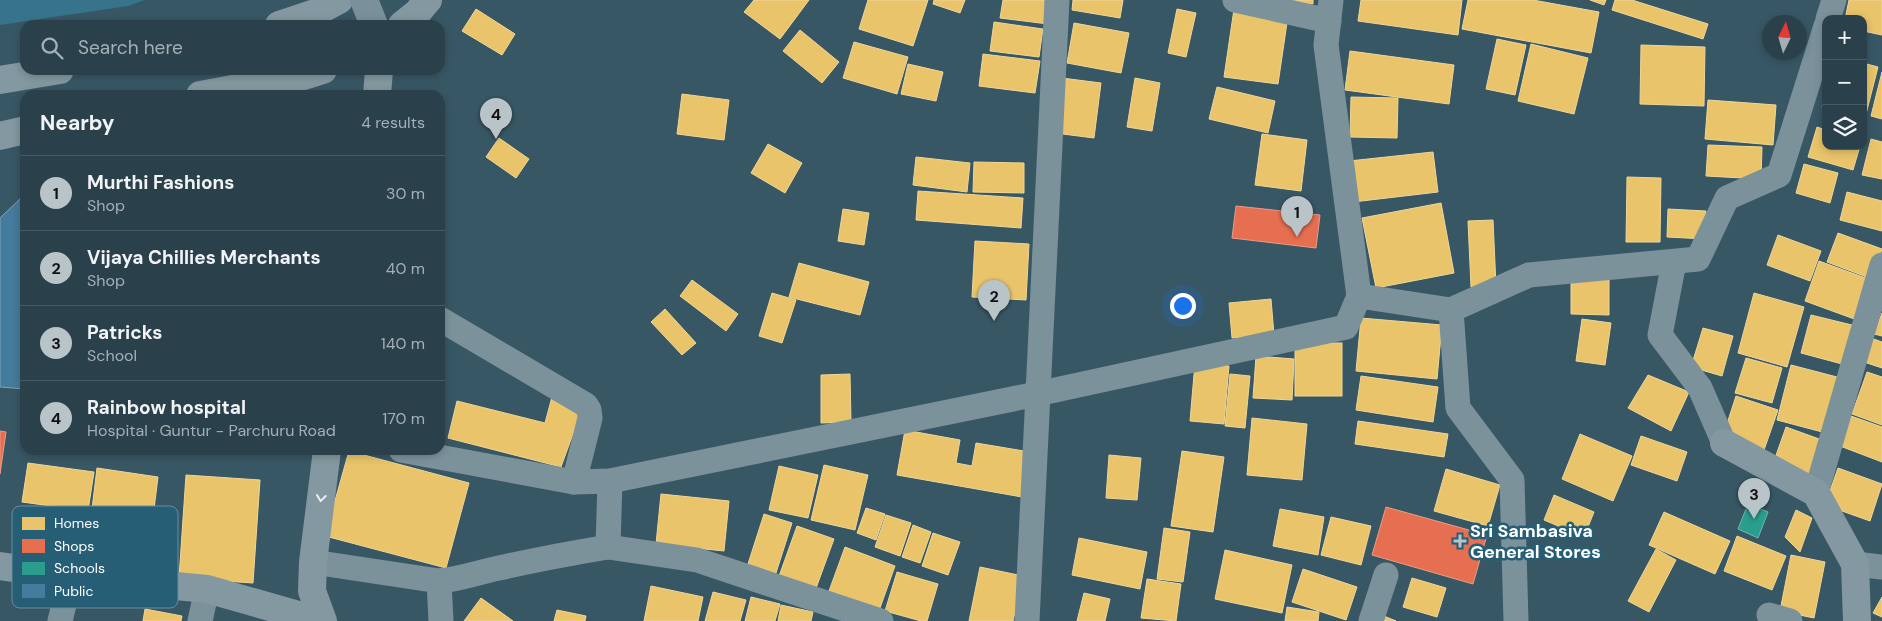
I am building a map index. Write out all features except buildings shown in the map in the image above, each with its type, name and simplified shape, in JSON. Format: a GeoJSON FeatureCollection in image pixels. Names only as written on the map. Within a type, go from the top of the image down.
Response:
{"type":"FeatureCollection","features":[{"type":"Feature","properties":{"kind":"main road"},"geometry":{"type":"LineString","coordinates":[[364,0],[372,20]]}},
{"type":"Feature","properties":{"kind":"street"},"geometry":{"type":"LineString","coordinates":[[294,20],[315,13],[339,0]]}},
{"type":"Feature","properties":{"kind":"street"},"geometry":{"type":"LineString","coordinates":[[408,20],[428,0]]}},
{"type":"Feature","properties":{"kind":"street"},"geometry":{"type":"LineString","coordinates":[[1027,621],[1057,0]]}},
{"type":"Feature","properties":{"kind":"street"},"geometry":{"type":"LineString","coordinates":[[427,455],[574,482],[610,481],[1037,394],[1346,328],[1358,296],[1326,44],[1330,10],[1235,0]]}},
{"type":"Feature","properties":{"kind":"street"},"geometry":{"type":"LineString","coordinates":[[1829,15],[1834,0]]}},
{"type":"Feature","properties":{"kind":"street"},"geometry":{"type":"LineString","coordinates":[[1358,296],[1451,310],[1528,275],[1698,259],[1727,198],[1778,175],[1822,38]]}},
{"type":"Feature","properties":{"kind":"street"},"geometry":{"type":"LineString","coordinates":[[0,80],[30,75]]}},
{"type":"Feature","properties":{"kind":"street"},"geometry":{"type":"LineString","coordinates":[[227,90],[307,75]]}},
{"type":"Feature","properties":{"kind":"street"},"geometry":{"type":"LineString","coordinates":[[378,90],[380,75]]}},
{"type":"Feature","properties":{"kind":"street"},"geometry":{"type":"LineString","coordinates":[[0,136],[20,131]]}},
{"type":"Feature","properties":{"kind":"street"},"geometry":{"type":"LineString","coordinates":[[1674,262],[1660,335],[1700,388],[1724,443],[1816,493],[1855,564],[1857,621]]}},
{"type":"Feature","properties":{"kind":"street"},"geometry":{"type":"LineString","coordinates":[[1816,493],[1882,264]]}},
{"type":"Feature","properties":{"kind":"street"},"geometry":{"type":"LineString","coordinates":[[1451,310],[1458,408],[1512,480],[1516,621]]}},
{"type":"Feature","properties":{"kind":"street"},"geometry":{"type":"LineString","coordinates":[[445,322],[586,405],[590,410],[590,418],[574,482]]}},
{"type":"Feature","properties":{"kind":"street"},"geometry":{"type":"LineString","coordinates":[[178,586],[207,589],[310,620],[313,562],[326,455]]}},
{"type":"Feature","properties":{"kind":"street"},"geometry":{"type":"LineString","coordinates":[[608,547],[610,481]]}},
{"type":"Feature","properties":{"kind":"street"},"geometry":{"type":"LineString","coordinates":[[313,562],[439,580],[455,580],[495,568],[608,547],[696,560],[881,621]]}},
{"type":"Feature","properties":{"kind":"street"},"geometry":{"type":"LineString","coordinates":[[1855,564],[1882,567]]}},
{"type":"Feature","properties":{"kind":"street"},"geometry":{"type":"LineString","coordinates":[[1372,621],[1386,575]]}},
{"type":"Feature","properties":{"kind":"street"},"geometry":{"type":"LineString","coordinates":[[439,580],[441,621]]}},
{"type":"Feature","properties":{"kind":"street"},"geometry":{"type":"LineString","coordinates":[[200,621],[207,589]]}},
{"type":"Feature","properties":{"kind":"street"},"geometry":{"type":"LineString","coordinates":[[60,621],[63,608]]}},
{"type":"Feature","properties":{"kind":"shaded area"},"geometry":{"type":"Polygon","coordinates":[[[0,0],[145,0],[128,6],[34,20],[20,20],[20,22],[0,25],[0,0]]]}},
{"type":"Feature","properties":{"kind":"place","name":"Rainbow hospital"},"geometry":{"type":"Point","coordinates":[496,139]}},
{"type":"Feature","properties":{"kind":"place","name":"Murthi Fashions"},"geometry":{"type":"Point","coordinates":[1297,237]}},
{"type":"Feature","properties":{"kind":"place","name":"Vijaya Chillies Merchants"},"geometry":{"type":"Point","coordinates":[994,321]}},
{"type":"Feature","properties":{"kind":"place","name":"Patricks"},"geometry":{"type":"Point","coordinates":[1754,519]}},
{"type":"Feature","properties":{"kind":"place","name":"Sri Sambasiva General Stores"},"geometry":{"type":"Point","coordinates":[1460,541]}}]}
